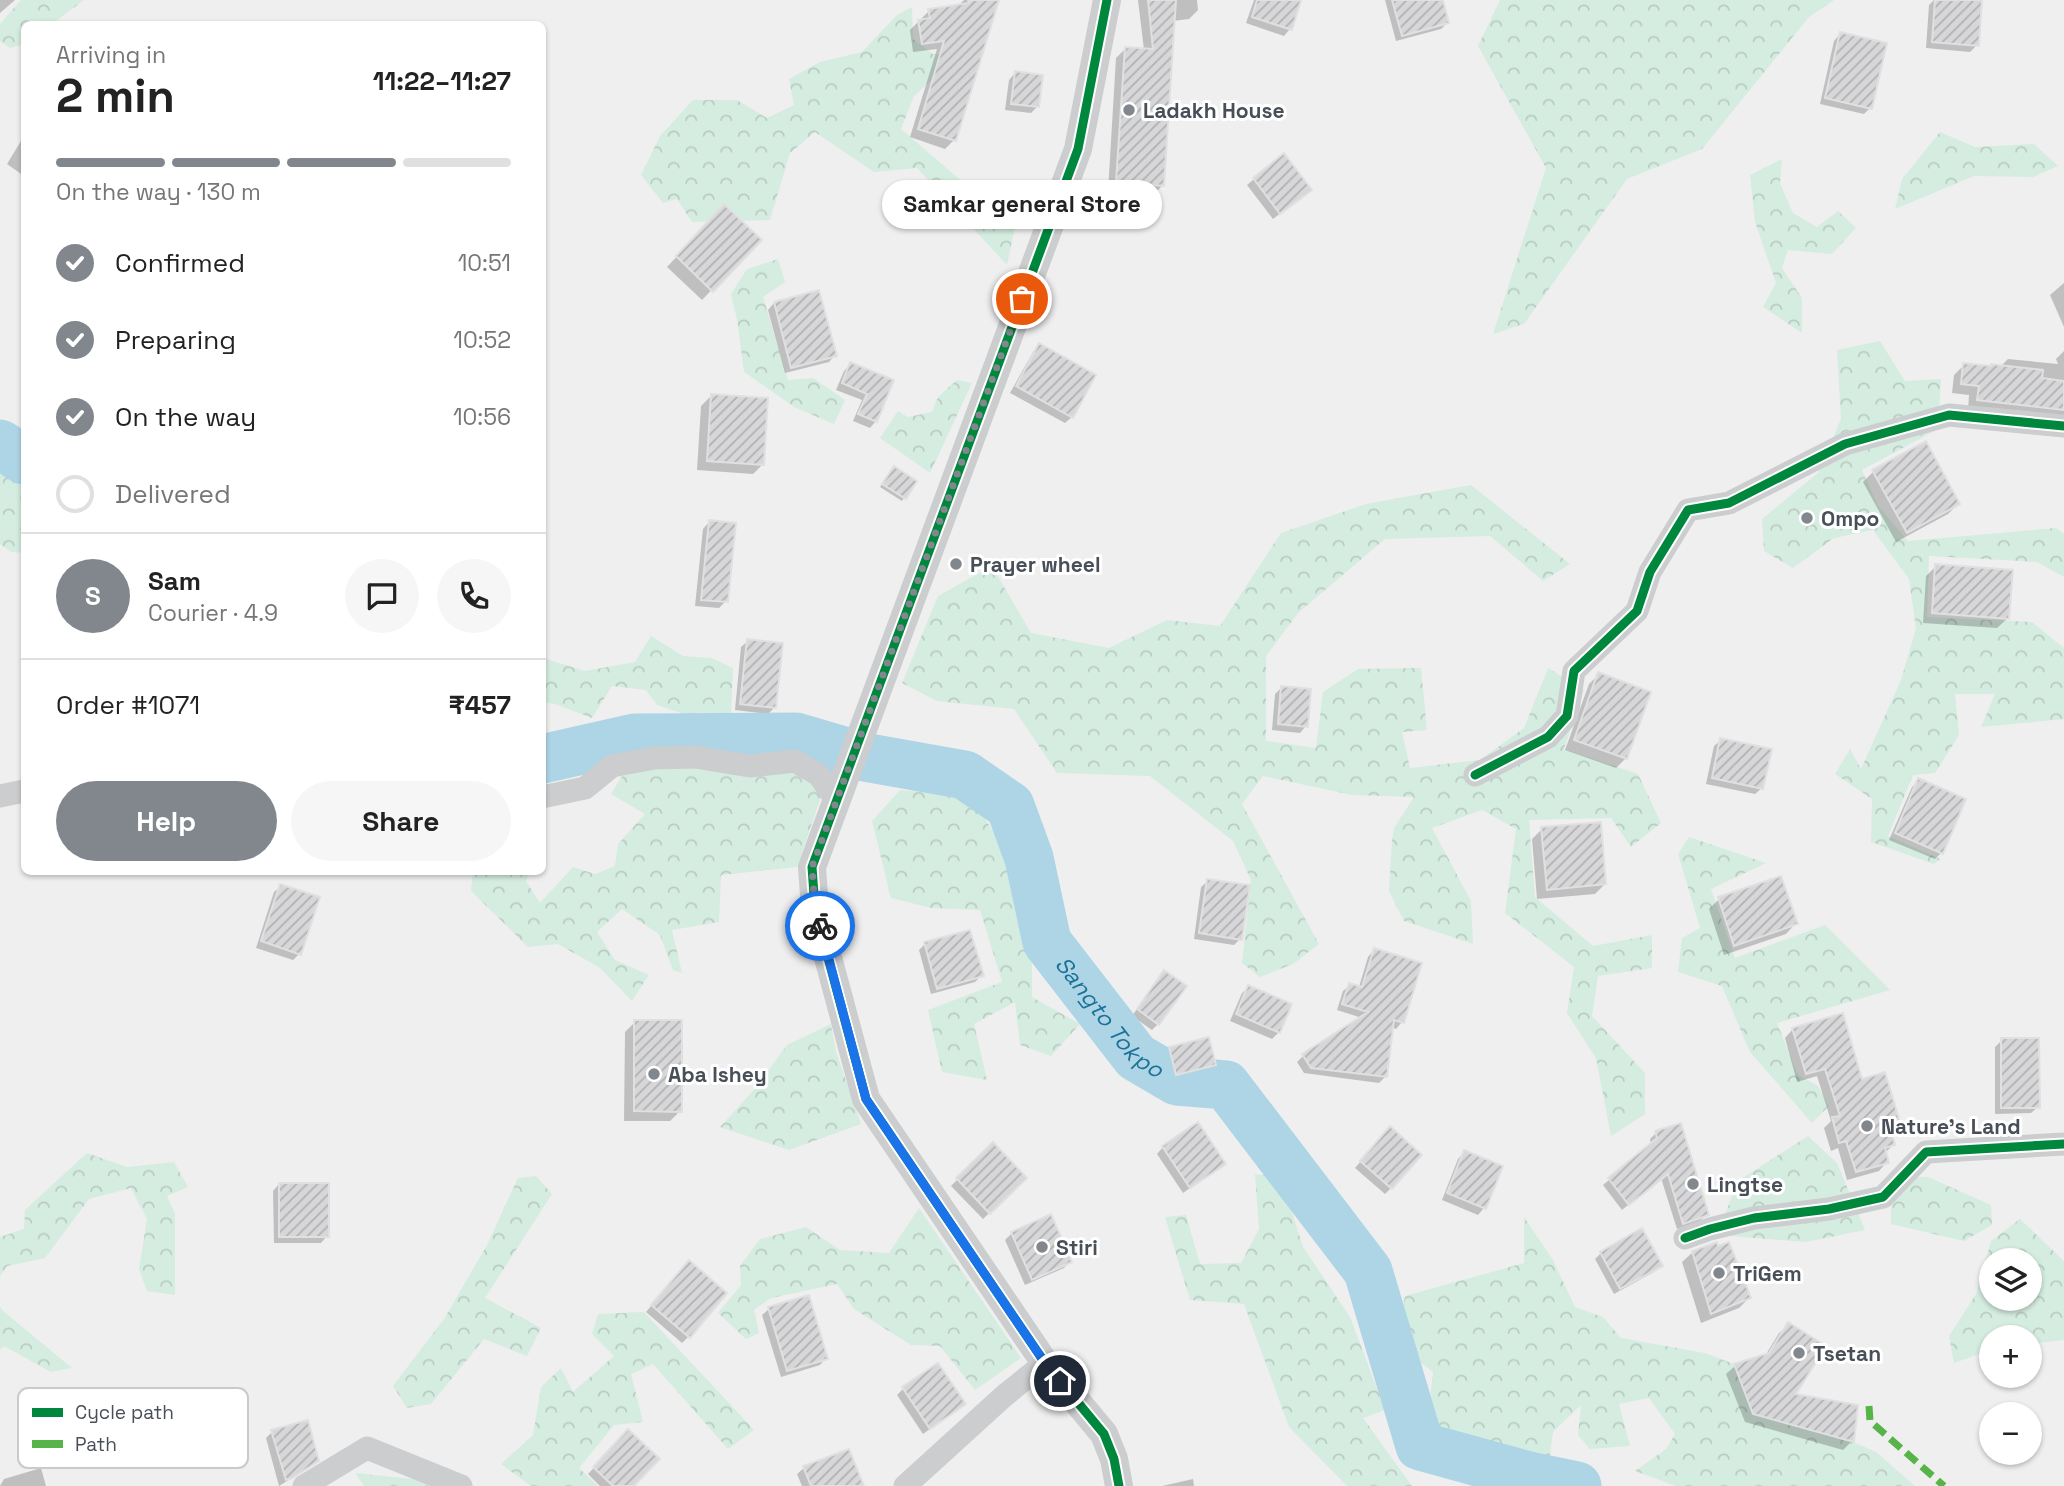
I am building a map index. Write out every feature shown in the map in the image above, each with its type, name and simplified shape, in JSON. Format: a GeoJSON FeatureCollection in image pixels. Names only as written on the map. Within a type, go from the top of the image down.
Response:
{"type":"FeatureCollection","features":[{"type":"Feature","properties":{"kind":"street"},"geometry":{"type":"LineString","coordinates":[[1107,0],[1078,149],[812,867],[815,909],[866,1099],[1045,1363],[1104,1434],[1114,1459],[1119,1486]]}},
{"type":"Feature","properties":{"kind":"street"},"geometry":{"type":"LineString","coordinates":[[1475,775],[1548,737],[1567,716],[1574,671],[1637,611],[1650,572],[1688,510],[1729,503],[1845,444],[1949,415],[2064,426]]}},
{"type":"Feature","properties":{"kind":"street"},"geometry":{"type":"LineString","coordinates":[[546,796],[585,788],[612,766],[654,758],[695,757],[750,766],[794,761],[840,787]]}},
{"type":"Feature","properties":{"kind":"street"},"geometry":{"type":"LineString","coordinates":[[0,796],[21,792]]}},
{"type":"Feature","properties":{"kind":"street"},"geometry":{"type":"LineString","coordinates":[[1685,1238],[1754,1217],[1829,1209],[1883,1197],[1926,1152],[2064,1143]]}},
{"type":"Feature","properties":{"kind":"street"},"geometry":{"type":"LineString","coordinates":[[905,1486],[1004,1396],[1045,1363]]}},
{"type":"Feature","properties":{"kind":"street"},"geometry":{"type":"LineString","coordinates":[[304,1486],[367,1448],[461,1486]]}},
{"type":"Feature","properties":{"kind":"green space"},"geometry":{"type":"Polygon","coordinates":[[[21,0],[84,0],[56,21],[21,21],[21,45],[10,48],[0,41],[0,24],[21,0]]]}},
{"type":"Feature","properties":{"kind":"green space"},"geometry":{"type":"Polygon","coordinates":[[[1500,0],[1834,0],[1809,17],[1702,149],[1627,179],[1524,324],[1493,334],[1546,168],[1478,46],[1500,0]]]}},
{"type":"Feature","properties":{"kind":"green space"},"geometry":{"type":"Polygon","coordinates":[[[912,7],[913,39],[933,54],[968,56],[940,72],[914,96],[901,129],[1015,227],[1007,265],[917,168],[874,172],[815,132],[790,153],[770,220],[692,222],[677,199],[663,203],[641,175],[660,136],[693,100],[737,100],[767,118],[794,105],[789,79],[820,62],[862,52],[897,15],[912,7]]]}},
{"type":"Feature","properties":{"kind":"green space"},"geometry":{"type":"Polygon","coordinates":[[[1940,132],[1975,147],[2034,144],[2058,166],[2033,177],[1974,176],[1895,209],[1902,179],[1940,132]]]}},
{"type":"Feature","properties":{"kind":"green space"},"geometry":{"type":"Polygon","coordinates":[[[1782,159],[1780,183],[1793,213],[1817,227],[1838,211],[1856,228],[1832,254],[1788,250],[1782,268],[1802,298],[1802,333],[1763,307],[1776,283],[1755,222],[1750,175],[1782,159]]]}},
{"type":"Feature","properties":{"kind":"green space"},"geometry":{"type":"Polygon","coordinates":[[[778,259],[785,282],[763,297],[788,380],[813,378],[845,400],[834,424],[796,408],[744,372],[731,294],[747,269],[778,259]]]}},
{"type":"Feature","properties":{"kind":"green space"},"geometry":{"type":"Polygon","coordinates":[[[1880,341],[1905,381],[1941,379],[1938,429],[1862,470],[1878,506],[1908,541],[2056,528],[2064,534],[2064,577],[2037,562],[1929,556],[1927,617],[2032,622],[2064,648],[2064,719],[1981,727],[1995,694],[1955,694],[1959,735],[1935,773],[1913,775],[1888,836],[1940,859],[1934,864],[1871,842],[1872,799],[1835,774],[1850,749],[1861,769],[1901,680],[1916,628],[1909,579],[1873,530],[1834,538],[1793,568],[1764,551],[1762,519],[1818,473],[1841,419],[1837,350],[1880,341]]]}},
{"type":"Feature","properties":{"kind":"green space"},"geometry":{"type":"Polygon","coordinates":[[[957,380],[972,383],[930,473],[880,438],[898,411],[908,417],[932,412],[938,397],[957,380]]]}},
{"type":"Feature","properties":{"kind":"green space"},"geometry":{"type":"Polygon","coordinates":[[[0,471],[21,485],[21,553],[11,552],[0,544],[0,471]]]}},
{"type":"Feature","properties":{"kind":"green space"},"geometry":{"type":"Polygon","coordinates":[[[1471,485],[1570,564],[1543,581],[1490,536],[1385,539],[1298,613],[1266,656],[1266,741],[1316,748],[1323,692],[1358,669],[1421,668],[1427,730],[1402,732],[1410,768],[1480,760],[1524,728],[1548,668],[1584,690],[1564,749],[1638,774],[1661,823],[1631,847],[1611,818],[1529,820],[1535,897],[1593,946],[1652,935],[1652,968],[1598,976],[1592,1016],[1645,1073],[1645,1114],[1611,1136],[1596,1058],[1567,1013],[1574,967],[1505,913],[1516,829],[1482,810],[1432,828],[1471,901],[1473,944],[1404,921],[1389,891],[1394,828],[1414,797],[1352,795],[1263,776],[1242,804],[1319,944],[1293,964],[1260,977],[1242,963],[1251,880],[1233,841],[1150,776],[1057,773],[1014,709],[937,701],[902,683],[938,596],[992,566],[1031,633],[1109,648],[1167,620],[1220,626],[1281,533],[1366,504],[1471,485]]]}},
{"type":"Feature","properties":{"kind":"green space"},"geometry":{"type":"Polygon","coordinates":[[[651,636],[683,656],[711,658],[733,668],[731,716],[693,717],[657,705],[646,690],[612,686],[592,718],[546,702],[546,659],[585,671],[635,662],[651,636]]]}},
{"type":"Feature","properties":{"kind":"green space"},"geometry":{"type":"Polygon","coordinates":[[[817,763],[822,794],[797,867],[721,875],[719,922],[672,930],[682,973],[673,970],[660,935],[622,909],[597,932],[615,960],[649,975],[632,1001],[600,968],[558,944],[528,947],[471,891],[473,875],[529,875],[526,881],[540,903],[573,867],[595,874],[615,866],[618,844],[645,814],[611,794],[622,776],[664,766],[740,773],[817,763]]]}},
{"type":"Feature","properties":{"kind":"green space"},"geometry":{"type":"Polygon","coordinates":[[[900,790],[971,796],[1010,859],[1032,912],[1032,997],[1080,1024],[1051,1056],[1020,1045],[1015,1002],[974,1024],[987,1080],[942,1072],[928,1010],[1002,982],[980,910],[931,908],[891,898],[872,821],[900,790]]]}},
{"type":"Feature","properties":{"kind":"green space"},"geometry":{"type":"Polygon","coordinates":[[[1689,837],[1766,863],[1711,889],[1735,958],[1825,925],[1890,990],[1777,1023],[1798,1075],[1818,1086],[1829,1106],[1812,1123],[1750,1052],[1722,986],[1678,972],[1682,938],[1700,928],[1678,854],[1689,837]]]}},
{"type":"Feature","properties":{"kind":"green space"},"geometry":{"type":"Polygon","coordinates":[[[831,1024],[836,1052],[861,1124],[789,1150],[720,1127],[753,1091],[787,1045],[831,1024]]]}},
{"type":"Feature","properties":{"kind":"green space"},"geometry":{"type":"Polygon","coordinates":[[[1808,1136],[1837,1163],[1865,1230],[1806,1242],[1717,1235],[1738,1181],[1808,1136]]]}},
{"type":"Feature","properties":{"kind":"green space"},"geometry":{"type":"Polygon","coordinates":[[[87,1153],[127,1167],[174,1162],[188,1187],[167,1196],[175,1214],[175,1295],[147,1291],[139,1269],[147,1219],[131,1188],[89,1199],[45,1258],[7,1266],[0,1276],[0,1237],[24,1229],[25,1210],[87,1153]]]}},
{"type":"Feature","properties":{"kind":"green space"},"geometry":{"type":"Polygon","coordinates":[[[1255,1174],[1281,1178],[1303,1247],[1350,1317],[1385,1410],[1363,1418],[1412,1486],[1347,1486],[1289,1427],[1244,1304],[1190,1300],[1165,1217],[1186,1215],[1200,1264],[1241,1263],[1259,1229],[1255,1174]]]}},
{"type":"Feature","properties":{"kind":"green space"},"geometry":{"type":"Polygon","coordinates":[[[536,1176],[552,1194],[485,1298],[541,1328],[527,1356],[484,1339],[431,1404],[407,1408],[393,1386],[444,1319],[487,1245],[518,1178],[536,1176]]]}},
{"type":"Feature","properties":{"kind":"green space"},"geometry":{"type":"Polygon","coordinates":[[[1891,1177],[1928,1177],[1991,1205],[1992,1225],[1964,1241],[1891,1224],[1891,1177]]]}},
{"type":"Feature","properties":{"kind":"green space"},"geometry":{"type":"Polygon","coordinates":[[[919,1208],[1021,1358],[975,1390],[940,1346],[911,1345],[854,1309],[837,1284],[771,1298],[754,1310],[759,1333],[746,1339],[718,1313],[741,1285],[740,1266],[760,1239],[806,1227],[840,1250],[889,1253],[919,1208]]]}},
{"type":"Feature","properties":{"kind":"green space"},"geometry":{"type":"Polygon","coordinates":[[[1524,1217],[1553,1260],[1575,1307],[1603,1317],[1621,1338],[1705,1353],[1734,1364],[1753,1414],[1853,1442],[1876,1452],[1915,1486],[1676,1486],[1635,1471],[1666,1449],[1675,1434],[1649,1398],[1619,1404],[1630,1446],[1590,1449],[1578,1435],[1581,1405],[1553,1432],[1549,1462],[1465,1448],[1427,1427],[1433,1372],[1395,1343],[1405,1296],[1524,1263],[1524,1217]]]}},
{"type":"Feature","properties":{"kind":"green space"},"geometry":{"type":"Polygon","coordinates":[[[2020,1219],[2064,1261],[2064,1340],[2042,1343],[2042,1325],[1979,1325],[1979,1354],[1954,1363],[1949,1336],[1976,1294],[1979,1283],[1979,1311],[2042,1311],[2042,1248],[1989,1248],[1991,1241],[2020,1219]]]}},
{"type":"Feature","properties":{"kind":"green space"},"geometry":{"type":"Polygon","coordinates":[[[0,1306],[72,1368],[51,1372],[4,1346],[0,1350],[0,1306]]]}},
{"type":"Feature","properties":{"kind":"green space"},"geometry":{"type":"Polygon","coordinates":[[[644,1312],[754,1430],[728,1449],[653,1364],[631,1374],[643,1422],[614,1425],[579,1468],[598,1486],[531,1486],[501,1464],[533,1435],[541,1387],[561,1368],[573,1392],[614,1356],[592,1334],[598,1314],[644,1312]]]}},
{"type":"Feature","properties":{"kind":"green space"},"geometry":{"type":"Polygon","coordinates":[[[355,1473],[421,1480],[429,1486],[364,1486],[355,1473]]]}},
{"type":"Feature","properties":{"kind":"building"},"geometry":{"type":"Polygon","coordinates":[[[968,0],[999,0],[956,141],[918,129],[944,41],[922,44],[918,20],[930,18],[928,9],[969,3],[968,0]]]}},
{"type":"Feature","properties":{"kind":"building"},"geometry":{"type":"Polygon","coordinates":[[[1148,0],[1176,0],[1164,186],[1116,182],[1125,47],[1153,49],[1148,0]]]}},
{"type":"Feature","properties":{"kind":"building"},"geometry":{"type":"Polygon","coordinates":[[[1257,0],[1301,0],[1292,30],[1252,17],[1257,0]]]}},
{"type":"Feature","properties":{"kind":"building"},"geometry":{"type":"Polygon","coordinates":[[[1392,0],[1443,0],[1449,23],[1402,36],[1392,0]]]}},
{"type":"Feature","properties":{"kind":"building"},"geometry":{"type":"Polygon","coordinates":[[[1935,0],[1982,0],[1979,46],[1932,42],[1935,0]]]}},
{"type":"Feature","properties":{"kind":"building"},"geometry":{"type":"Polygon","coordinates":[[[1840,32],[1887,43],[1872,109],[1825,98],[1840,32]]]}},
{"type":"Feature","properties":{"kind":"building"},"geometry":{"type":"Polygon","coordinates":[[[1015,71],[1043,75],[1039,107],[1011,104],[1015,71]]]}},
{"type":"Feature","properties":{"kind":"building"},"geometry":{"type":"Polygon","coordinates":[[[1284,153],[1312,190],[1280,214],[1253,178],[1284,153]]]}},
{"type":"Feature","properties":{"kind":"building"},"geometry":{"type":"Polygon","coordinates":[[[724,204],[762,240],[713,292],[676,256],[724,204]]]}},
{"type":"Feature","properties":{"kind":"building"},"geometry":{"type":"Polygon","coordinates":[[[819,290],[837,356],[791,368],[774,302],[819,290]]]}},
{"type":"Feature","properties":{"kind":"building"},"geometry":{"type":"Polygon","coordinates":[[[1039,343],[1096,375],[1073,418],[1016,386],[1039,343]]]}},
{"type":"Feature","properties":{"kind":"building"},"geometry":{"type":"Polygon","coordinates":[[[850,362],[894,380],[877,422],[858,414],[867,394],[842,383],[850,362]]]}},
{"type":"Feature","properties":{"kind":"building"},"geometry":{"type":"Polygon","coordinates":[[[1963,363],[2043,370],[2042,378],[2064,381],[2064,410],[1977,400],[1979,386],[1961,384],[1963,363]]]}},
{"type":"Feature","properties":{"kind":"building"},"geometry":{"type":"Polygon","coordinates":[[[711,394],[768,398],[764,465],[707,461],[711,394]]]}},
{"type":"Feature","properties":{"kind":"building"},"geometry":{"type":"Polygon","coordinates":[[[1926,441],[1960,504],[1907,533],[1872,470],[1926,441]]]}},
{"type":"Feature","properties":{"kind":"building"},"geometry":{"type":"Polygon","coordinates":[[[894,466],[917,481],[906,499],[882,484],[894,466]]]}},
{"type":"Feature","properties":{"kind":"building"},"geometry":{"type":"Polygon","coordinates":[[[709,520],[736,523],[728,602],[701,600],[709,520]]]}},
{"type":"Feature","properties":{"kind":"building"},"geometry":{"type":"Polygon","coordinates":[[[1935,564],[2013,570],[2009,619],[1932,613],[1935,564]]]}},
{"type":"Feature","properties":{"kind":"building"},"geometry":{"type":"Polygon","coordinates":[[[747,639],[783,643],[776,708],[740,704],[747,639]]]}},
{"type":"Feature","properties":{"kind":"building"},"geometry":{"type":"Polygon","coordinates":[[[1598,672],[1651,692],[1627,759],[1574,740],[1598,672]]]}},
{"type":"Feature","properties":{"kind":"building"},"geometry":{"type":"Polygon","coordinates":[[[1281,686],[1311,689],[1308,727],[1278,724],[1281,686]]]}},
{"type":"Feature","properties":{"kind":"building"},"geometry":{"type":"Polygon","coordinates":[[[1720,738],[1772,749],[1763,789],[1712,778],[1720,738]]]}},
{"type":"Feature","properties":{"kind":"building"},"geometry":{"type":"Polygon","coordinates":[[[1918,778],[1966,799],[1943,854],[1895,833],[1918,778]]]}},
{"type":"Feature","properties":{"kind":"building"},"geometry":{"type":"Polygon","coordinates":[[[1601,822],[1606,884],[1547,890],[1541,827],[1601,822]]]}},
{"type":"Feature","properties":{"kind":"building"},"geometry":{"type":"Polygon","coordinates":[[[1781,876],[1798,924],[1734,946],[1718,897],[1781,876]]]}},
{"type":"Feature","properties":{"kind":"building"},"geometry":{"type":"Polygon","coordinates":[[[1207,879],[1250,885],[1242,940],[1199,933],[1207,879]]]}},
{"type":"Feature","properties":{"kind":"building"},"geometry":{"type":"Polygon","coordinates":[[[280,884],[320,897],[301,955],[261,941],[280,884]]]}},
{"type":"Feature","properties":{"kind":"building"},"geometry":{"type":"Polygon","coordinates":[[[970,930],[984,976],[937,989],[924,942],[970,930]]]}},
{"type":"Feature","properties":{"kind":"building"},"geometry":{"type":"Polygon","coordinates":[[[1374,948],[1422,963],[1404,1023],[1394,1020],[1387,1077],[1311,1068],[1302,1054],[1368,1012],[1342,1004],[1349,983],[1362,987],[1374,948]]]}},
{"type":"Feature","properties":{"kind":"building"},"geometry":{"type":"Polygon","coordinates":[[[1164,970],[1187,986],[1159,1025],[1137,1009],[1164,970]]]}},
{"type":"Feature","properties":{"kind":"building"},"geometry":{"type":"Polygon","coordinates":[[[1248,985],[1292,1004],[1280,1033],[1236,1014],[1248,985]]]}},
{"type":"Feature","properties":{"kind":"building"},"geometry":{"type":"Polygon","coordinates":[[[1843,1013],[1862,1079],[1885,1072],[1900,1122],[1890,1125],[1895,1145],[1885,1148],[1889,1163],[1856,1172],[1846,1141],[1839,1143],[1832,1117],[1840,1116],[1825,1069],[1806,1074],[1792,1028],[1843,1013]]]}},
{"type":"Feature","properties":{"kind":"building"},"geometry":{"type":"Polygon","coordinates":[[[634,1020],[682,1020],[682,1112],[634,1111],[634,1020]]]}},
{"type":"Feature","properties":{"kind":"building"},"geometry":{"type":"Polygon","coordinates":[[[1209,1037],[1216,1065],[1176,1075],[1169,1047],[1209,1037]]]}},
{"type":"Feature","properties":{"kind":"building"},"geometry":{"type":"Polygon","coordinates":[[[2001,1038],[2039,1038],[2040,1108],[2001,1108],[2001,1038]]]}},
{"type":"Feature","properties":{"kind":"building"},"geometry":{"type":"Polygon","coordinates":[[[1198,1122],[1226,1164],[1190,1188],[1162,1146],[1198,1122]]]}},
{"type":"Feature","properties":{"kind":"building"},"geometry":{"type":"Polygon","coordinates":[[[1681,1123],[1709,1215],[1683,1224],[1668,1174],[1629,1205],[1608,1178],[1657,1138],[1655,1131],[1681,1123]]]}},
{"type":"Feature","properties":{"kind":"building"},"geometry":{"type":"Polygon","coordinates":[[[1390,1126],[1422,1155],[1392,1189],[1360,1161],[1390,1126]]]}},
{"type":"Feature","properties":{"kind":"building"},"geometry":{"type":"Polygon","coordinates":[[[993,1142],[1027,1178],[990,1214],[956,1178],[993,1142]]]}},
{"type":"Feature","properties":{"kind":"building"},"geometry":{"type":"Polygon","coordinates":[[[1464,1150],[1503,1166],[1486,1209],[1447,1193],[1464,1150]]]}},
{"type":"Feature","properties":{"kind":"building"},"geometry":{"type":"Polygon","coordinates":[[[279,1183],[329,1183],[329,1237],[279,1237],[279,1183]]]}},
{"type":"Feature","properties":{"kind":"building","name":"Stiri"},"geometry":{"type":"Polygon","coordinates":[[[1051,1214],[1072,1262],[1032,1280],[1011,1232],[1051,1214]]]}},
{"type":"Feature","properties":{"kind":"building"},"geometry":{"type":"Polygon","coordinates":[[[1642,1228],[1663,1266],[1620,1289],[1600,1252],[1642,1228]]]}},
{"type":"Feature","properties":{"kind":"building"},"geometry":{"type":"Polygon","coordinates":[[[1717,1242],[1718,1246],[1729,1242],[1751,1298],[1711,1314],[1692,1251],[1717,1242]]]}},
{"type":"Feature","properties":{"kind":"building"},"geometry":{"type":"Polygon","coordinates":[[[689,1260],[727,1293],[690,1338],[651,1305],[689,1260]]]}},
{"type":"Feature","properties":{"kind":"building"},"geometry":{"type":"Polygon","coordinates":[[[809,1295],[828,1359],[787,1371],[768,1307],[809,1295]]]}},
{"type":"Feature","properties":{"kind":"building"},"geometry":{"type":"Polygon","coordinates":[[[1788,1322],[1826,1346],[1796,1394],[1858,1405],[1854,1442],[1753,1414],[1734,1364],[1769,1353],[1788,1322]]]}},
{"type":"Feature","properties":{"kind":"building"},"geometry":{"type":"Polygon","coordinates":[[[938,1363],[966,1404],[930,1429],[902,1387],[938,1363]]]}},
{"type":"Feature","properties":{"kind":"building"},"geometry":{"type":"Polygon","coordinates":[[[308,1420],[319,1461],[286,1480],[271,1430],[308,1420]]]}},
{"type":"Feature","properties":{"kind":"building"},"geometry":{"type":"Polygon","coordinates":[[[628,1429],[660,1459],[634,1486],[613,1486],[593,1467],[628,1429]]]}},
{"type":"Feature","properties":{"kind":"building"},"geometry":{"type":"Polygon","coordinates":[[[849,1449],[864,1486],[811,1486],[803,1466],[849,1449]]]}},
{"type":"Feature","properties":{"kind":"waterway","name":"Sangto Tokpo"},"geometry":{"type":"LineString","coordinates":[[0,444],[21,458]]}},
{"type":"Feature","properties":{"kind":"waterway","name":"Sangto Tokpo"},"geometry":{"type":"LineString","coordinates":[[546,758],[635,738],[796,737],[864,757],[965,775],[1010,806],[1029,858],[1047,942],[1136,1057],[1177,1081],[1226,1085],[1368,1271],[1420,1446],[1529,1476],[1577,1486]]}},
{"type":"Feature","properties":{"kind":"marked path"},"geometry":{"type":"LineString","coordinates":[[1869,1406],[1870,1421],[1944,1486]]}},
{"type":"Feature","properties":{"kind":"cycle path"},"geometry":{"type":"LineString","coordinates":[[1107,0],[1078,149],[812,867],[815,909],[866,1099],[1045,1363],[1104,1434],[1114,1459],[1119,1486]]}},
{"type":"Feature","properties":{"kind":"cycle path"},"geometry":{"type":"LineString","coordinates":[[1475,775],[1548,737],[1567,716],[1574,671],[1637,611],[1650,572],[1688,510],[1729,503],[1845,444],[1949,415],[2064,426]]}},
{"type":"Feature","properties":{"kind":"cycle path"},"geometry":{"type":"LineString","coordinates":[[1685,1238],[1754,1218],[1829,1209],[1883,1197],[1926,1152],[2064,1144]]}},
{"type":"Feature","properties":{"kind":"way so far"},"geometry":{"type":"LineString","coordinates":[[820,926],[815,909],[812,867],[1022,299]]}},
{"type":"Feature","properties":{"kind":"place","name":"Ladakh House"},"geometry":{"type":"Point","coordinates":[1129,110]}},
{"type":"Feature","properties":{"kind":"place","name":"Samkar general Store"},"geometry":{"type":"Point","coordinates":[1022,299]}},
{"type":"Feature","properties":{"kind":"place","name":"Ompo"},"geometry":{"type":"Point","coordinates":[1807,518]}},
{"type":"Feature","properties":{"kind":"place","name":"Prayer wheel"},"geometry":{"type":"Point","coordinates":[956,564]}},
{"type":"Feature","properties":{"kind":"place","name":"Aba Ishey"},"geometry":{"type":"Point","coordinates":[654,1074]}},
{"type":"Feature","properties":{"kind":"place","name":"Nature's Land"},"geometry":{"type":"Point","coordinates":[1867,1126]}},
{"type":"Feature","properties":{"kind":"place","name":"Lingtse"},"geometry":{"type":"Point","coordinates":[1693,1184]}},
{"type":"Feature","properties":{"kind":"place","name":"Stiri"},"geometry":{"type":"Point","coordinates":[1042,1247]}},
{"type":"Feature","properties":{"kind":"place","name":"TriGem"},"geometry":{"type":"Point","coordinates":[1719,1273]}},
{"type":"Feature","properties":{"kind":"place","name":"Tsetan"},"geometry":{"type":"Point","coordinates":[1799,1353]}},
{"type":"Feature","properties":{"kind":"route"},"geometry":{"type":"LineString","coordinates":[[820,926],[866,1099],[1045,1363],[1060,1381]]}}]}
